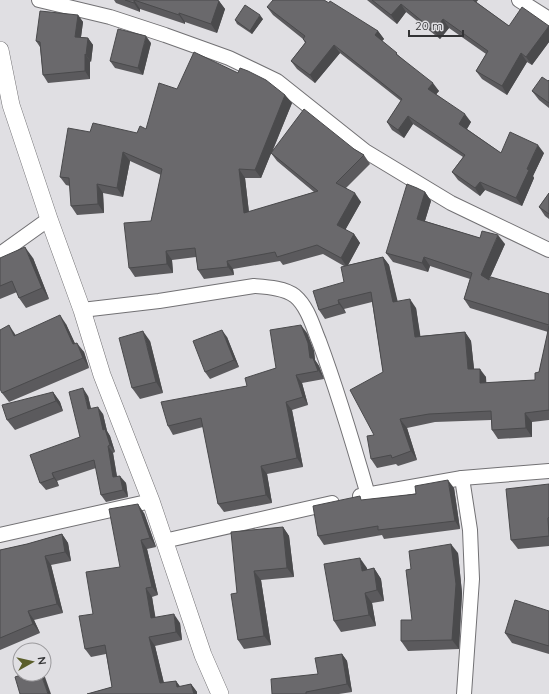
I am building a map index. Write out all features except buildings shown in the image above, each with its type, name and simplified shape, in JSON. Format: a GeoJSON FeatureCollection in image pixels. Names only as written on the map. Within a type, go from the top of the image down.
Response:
{"type":"FeatureCollection","features":[{"type":"Feature","properties":{"kind":"street"},"geometry":{"type":"LineString","coordinates":[[39,0],[110,17],[165,35],[229,58],[277,81],[365,151],[451,203],[549,250]]}},
{"type":"Feature","properties":{"kind":"street"},"geometry":{"type":"LineString","coordinates":[[519,0],[549,19]]}},
{"type":"Feature","properties":{"kind":"street"},"geometry":{"type":"LineString","coordinates":[[0,50],[11,105],[49,219],[82,310],[102,375],[151,501],[203,655],[220,694]]}},
{"type":"Feature","properties":{"kind":"street"},"geometry":{"type":"LineString","coordinates":[[0,254],[49,219]]}},
{"type":"Feature","properties":{"kind":"street"},"geometry":{"type":"LineString","coordinates":[[82,310],[167,300],[254,286],[269,288],[294,295],[302,303],[325,358],[368,495]]}},
{"type":"Feature","properties":{"kind":"street"},"geometry":{"type":"LineString","coordinates":[[164,541],[368,495],[462,478],[549,472]]}},
{"type":"Feature","properties":{"kind":"street"},"geometry":{"type":"LineString","coordinates":[[462,478],[470,530],[472,579],[464,694]]}},
{"type":"Feature","properties":{"kind":"street"},"geometry":{"type":"LineString","coordinates":[[0,536],[151,501]]}}]}
